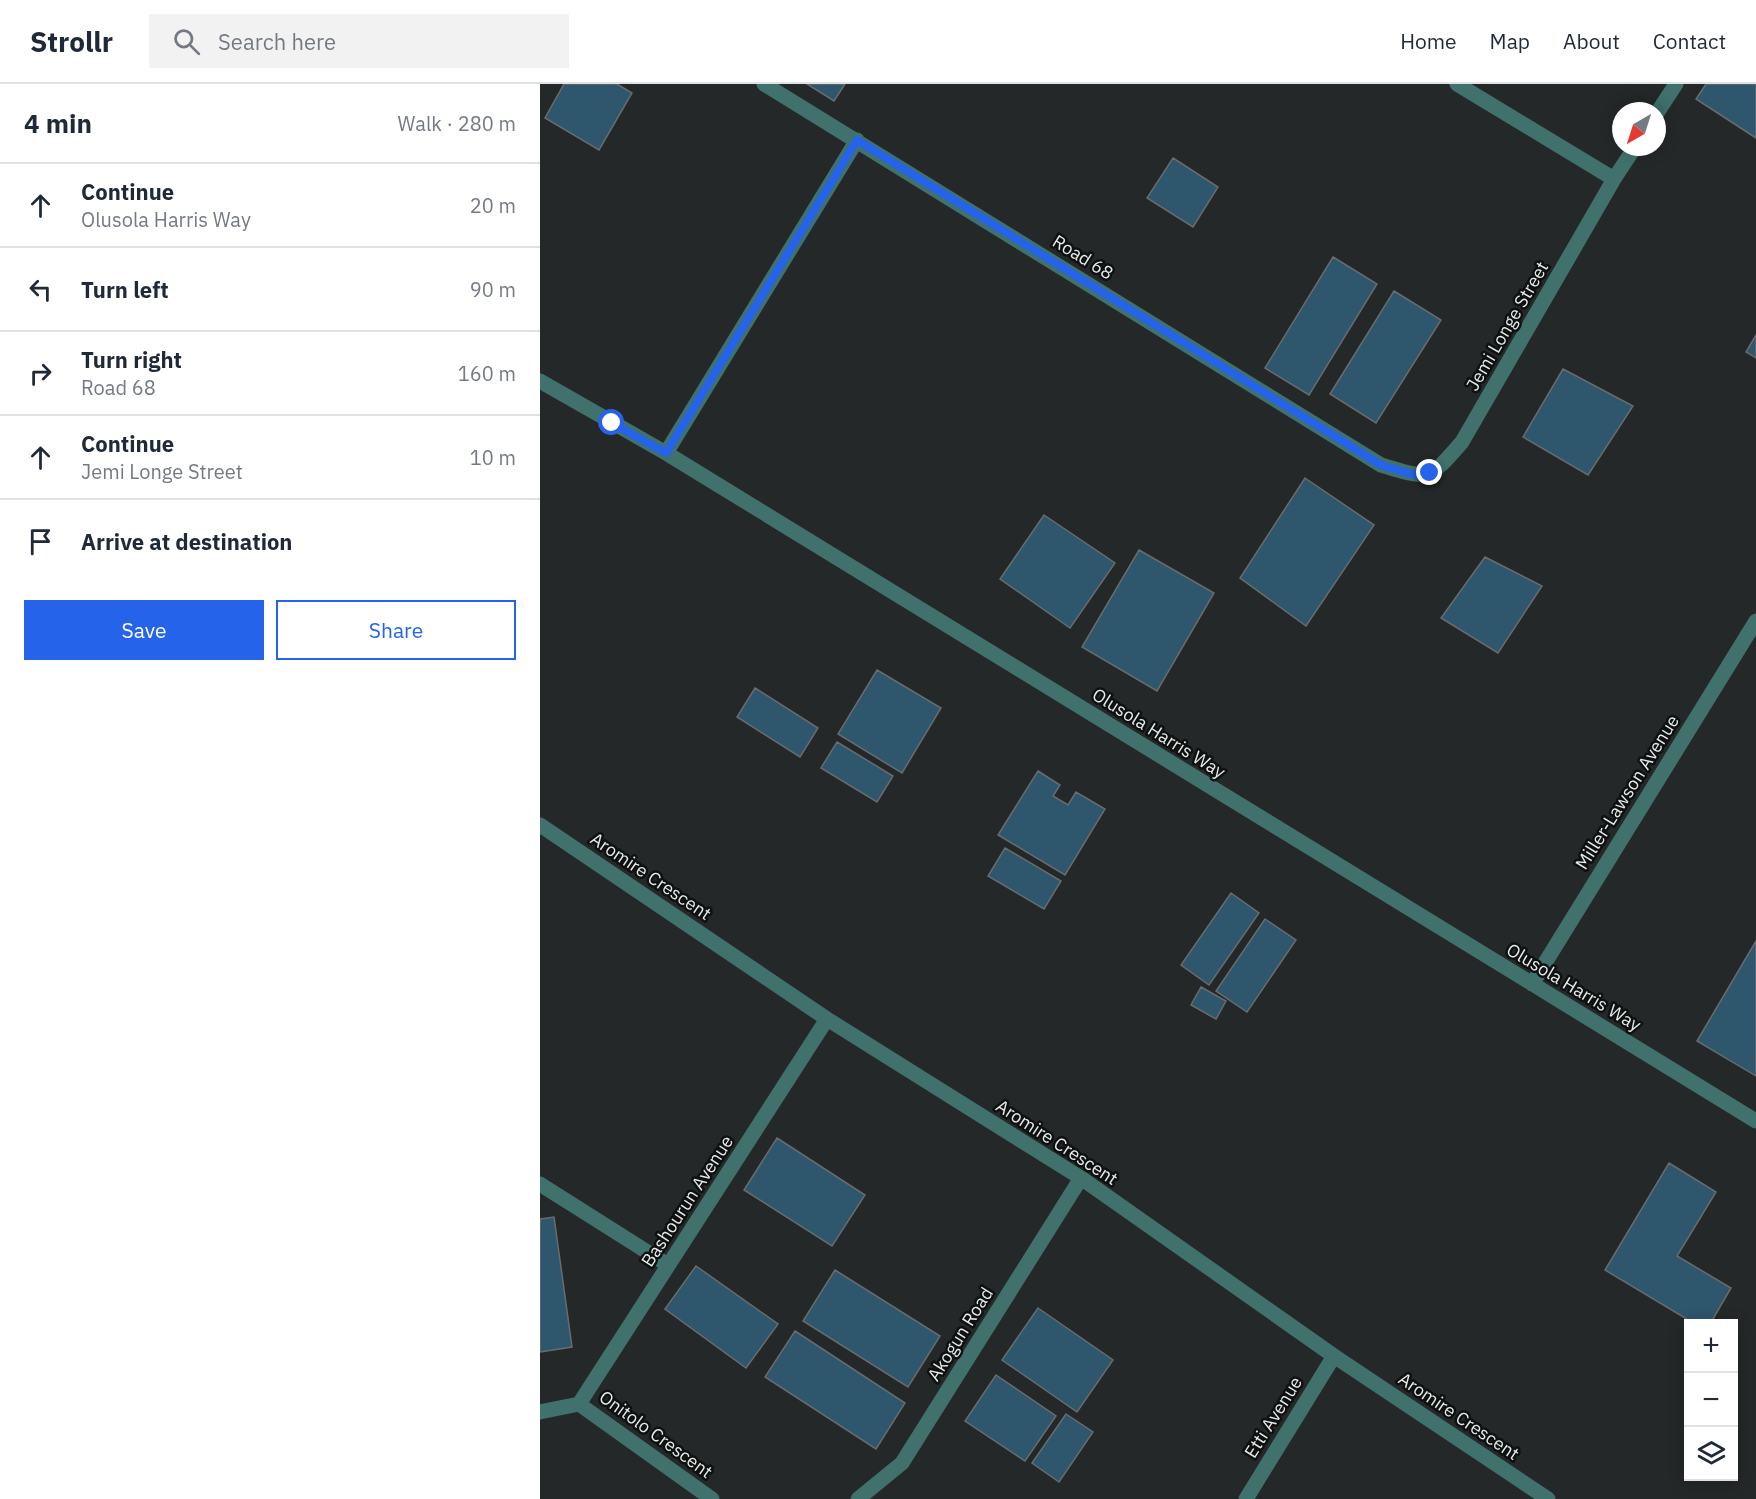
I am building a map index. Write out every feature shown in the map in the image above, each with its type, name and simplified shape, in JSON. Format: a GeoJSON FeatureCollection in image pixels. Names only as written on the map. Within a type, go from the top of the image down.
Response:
{"type":"FeatureCollection","features":[{"type":"Feature","properties":{"kind":"street","name":"Road 68"},"geometry":{"type":"LineString","coordinates":[[764,84],[1381,465]]}},
{"type":"Feature","properties":{"kind":"street"},"geometry":{"type":"LineString","coordinates":[[1457,84],[1614,179]]}},
{"type":"Feature","properties":{"kind":"street"},"geometry":{"type":"LineString","coordinates":[[1664,102],[1676,84]]}},
{"type":"Feature","properties":{"kind":"street"},"geometry":{"type":"LineString","coordinates":[[666,453],[857,140]]}},
{"type":"Feature","properties":{"kind":"street","name":"Jemi Longe Street"},"geometry":{"type":"LineString","coordinates":[[1381,465],[1415,475],[1430,473],[1442,465],[1462,442],[1629,156]]}},
{"type":"Feature","properties":{"kind":"street","name":"Olusola Harris Way"},"geometry":{"type":"LineString","coordinates":[[540,381],[666,453],[1756,1121]]}},
{"type":"Feature","properties":{"kind":"street","name":"Miller-Lawson Avenue"},"geometry":{"type":"LineString","coordinates":[[1532,984],[1756,621]]}},
{"type":"Feature","properties":{"kind":"street","name":"Aromire Crescent"},"geometry":{"type":"LineString","coordinates":[[540,825],[827,1019],[1081,1178],[1334,1356],[1548,1499]]}},
{"type":"Feature","properties":{"kind":"street","name":"Bashourun Avenue"},"geometry":{"type":"LineString","coordinates":[[579,1404],[827,1019]]}},
{"type":"Feature","properties":{"kind":"street","name":"Akogun Road"},"geometry":{"type":"LineString","coordinates":[[858,1499],[902,1463],[1081,1178]]}},
{"type":"Feature","properties":{"kind":"street"},"geometry":{"type":"LineString","coordinates":[[540,1184],[668,1265]]}},
{"type":"Feature","properties":{"kind":"street","name":"Etti Avenue"},"geometry":{"type":"LineString","coordinates":[[1245,1499],[1334,1356]]}},
{"type":"Feature","properties":{"kind":"street","name":"Onitolo Crescent"},"geometry":{"type":"LineString","coordinates":[[540,1412],[579,1404],[712,1499]]}},
{"type":"Feature","properties":{"kind":"building"},"geometry":{"type":"Polygon","coordinates":[[[564,84],[617,84],[632,93],[599,150],[545,118],[564,84]]]}},
{"type":"Feature","properties":{"kind":"building"},"geometry":{"type":"Polygon","coordinates":[[[807,84],[845,84],[834,101],[807,84]]]}},
{"type":"Feature","properties":{"kind":"building"},"geometry":{"type":"Polygon","coordinates":[[[1706,84],[1756,84],[1756,138],[1696,99],[1706,84]]]}},
{"type":"Feature","properties":{"kind":"building"},"geometry":{"type":"Polygon","coordinates":[[[1173,158],[1218,187],[1193,227],[1147,198],[1173,158]]]}},
{"type":"Feature","properties":{"kind":"building"},"geometry":{"type":"Polygon","coordinates":[[[1333,257],[1377,284],[1309,395],[1265,368],[1333,257]]]}},
{"type":"Feature","properties":{"kind":"building"},"geometry":{"type":"Polygon","coordinates":[[[1394,291],[1441,320],[1376,423],[1330,394],[1394,291]]]}},
{"type":"Feature","properties":{"kind":"building"},"geometry":{"type":"Polygon","coordinates":[[[1756,335],[1756,358],[1746,352],[1756,335]]]}},
{"type":"Feature","properties":{"kind":"building"},"geometry":{"type":"Polygon","coordinates":[[[1563,369],[1633,406],[1588,475],[1523,437],[1563,369]]]}},
{"type":"Feature","properties":{"kind":"building"},"geometry":{"type":"Polygon","coordinates":[[[1305,478],[1374,525],[1306,626],[1240,578],[1305,478]]]}},
{"type":"Feature","properties":{"kind":"building"},"geometry":{"type":"Polygon","coordinates":[[[1044,515],[1115,563],[1070,628],[1000,579],[1044,515]]]}},
{"type":"Feature","properties":{"kind":"building"},"geometry":{"type":"Polygon","coordinates":[[[1139,550],[1214,593],[1157,691],[1082,647],[1139,550]]]}},
{"type":"Feature","properties":{"kind":"building"},"geometry":{"type":"Polygon","coordinates":[[[1485,557],[1542,586],[1498,653],[1441,618],[1485,557]]]}},
{"type":"Feature","properties":{"kind":"building"},"geometry":{"type":"Polygon","coordinates":[[[877,670],[941,708],[902,773],[838,734],[877,670]]]}},
{"type":"Feature","properties":{"kind":"building"},"geometry":{"type":"Polygon","coordinates":[[[755,688],[818,728],[800,757],[737,717],[755,688]]]}},
{"type":"Feature","properties":{"kind":"building"},"geometry":{"type":"Polygon","coordinates":[[[837,742],[893,776],[877,802],[821,768],[837,742]]]}},
{"type":"Feature","properties":{"kind":"building"},"geometry":{"type":"Polygon","coordinates":[[[1038,771],[1060,785],[1053,796],[1068,805],[1076,792],[1105,809],[1065,875],[998,835],[1038,771]]]}},
{"type":"Feature","properties":{"kind":"building"},"geometry":{"type":"Polygon","coordinates":[[[1005,848],[1061,881],[1044,909],[988,876],[1005,848]]]}},
{"type":"Feature","properties":{"kind":"building"},"geometry":{"type":"Polygon","coordinates":[[[1231,893],[1259,913],[1209,985],[1181,965],[1231,893]]]}},
{"type":"Feature","properties":{"kind":"building"},"geometry":{"type":"Polygon","coordinates":[[[1265,919],[1296,940],[1247,1012],[1216,991],[1265,919]]]}},
{"type":"Feature","properties":{"kind":"building"},"geometry":{"type":"Polygon","coordinates":[[[1756,941],[1756,1076],[1697,1041],[1756,941]]]}},
{"type":"Feature","properties":{"kind":"building"},"geometry":{"type":"Polygon","coordinates":[[[1201,987],[1226,1001],[1216,1019],[1191,1005],[1201,987]]]}},
{"type":"Feature","properties":{"kind":"building"},"geometry":{"type":"Polygon","coordinates":[[[777,1138],[865,1195],[832,1246],[744,1190],[777,1138]]]}},
{"type":"Feature","properties":{"kind":"building"},"geometry":{"type":"Polygon","coordinates":[[[1669,1163],[1716,1192],[1677,1256],[1731,1288],[1713,1319],[1687,1319],[1605,1270],[1669,1163]]]}},
{"type":"Feature","properties":{"kind":"building"},"geometry":{"type":"Polygon","coordinates":[[[554,1217],[572,1347],[540,1352],[540,1219],[554,1217]]]}},
{"type":"Feature","properties":{"kind":"building"},"geometry":{"type":"Polygon","coordinates":[[[696,1266],[778,1324],[746,1368],[665,1309],[696,1266]]]}},
{"type":"Feature","properties":{"kind":"building"},"geometry":{"type":"Polygon","coordinates":[[[835,1270],[940,1336],[908,1387],[803,1321],[835,1270]]]}},
{"type":"Feature","properties":{"kind":"building"},"geometry":{"type":"Polygon","coordinates":[[[1038,1308],[1113,1360],[1077,1412],[1002,1360],[1038,1308]]]}},
{"type":"Feature","properties":{"kind":"building"},"geometry":{"type":"Polygon","coordinates":[[[795,1331],[905,1403],[876,1449],[765,1377],[795,1331]]]}},
{"type":"Feature","properties":{"kind":"building"},"geometry":{"type":"Polygon","coordinates":[[[996,1375],[1056,1416],[1025,1461],[965,1421],[996,1375]]]}},
{"type":"Feature","properties":{"kind":"building"},"geometry":{"type":"Polygon","coordinates":[[[1066,1414],[1093,1432],[1059,1482],[1032,1463],[1066,1414]]]}},
{"type":"Feature","properties":{"kind":"route"},"geometry":{"type":"LineString","coordinates":[[612,423],[666,453],[857,140],[1381,465],[1415,475],[1430,473]]}}]}
